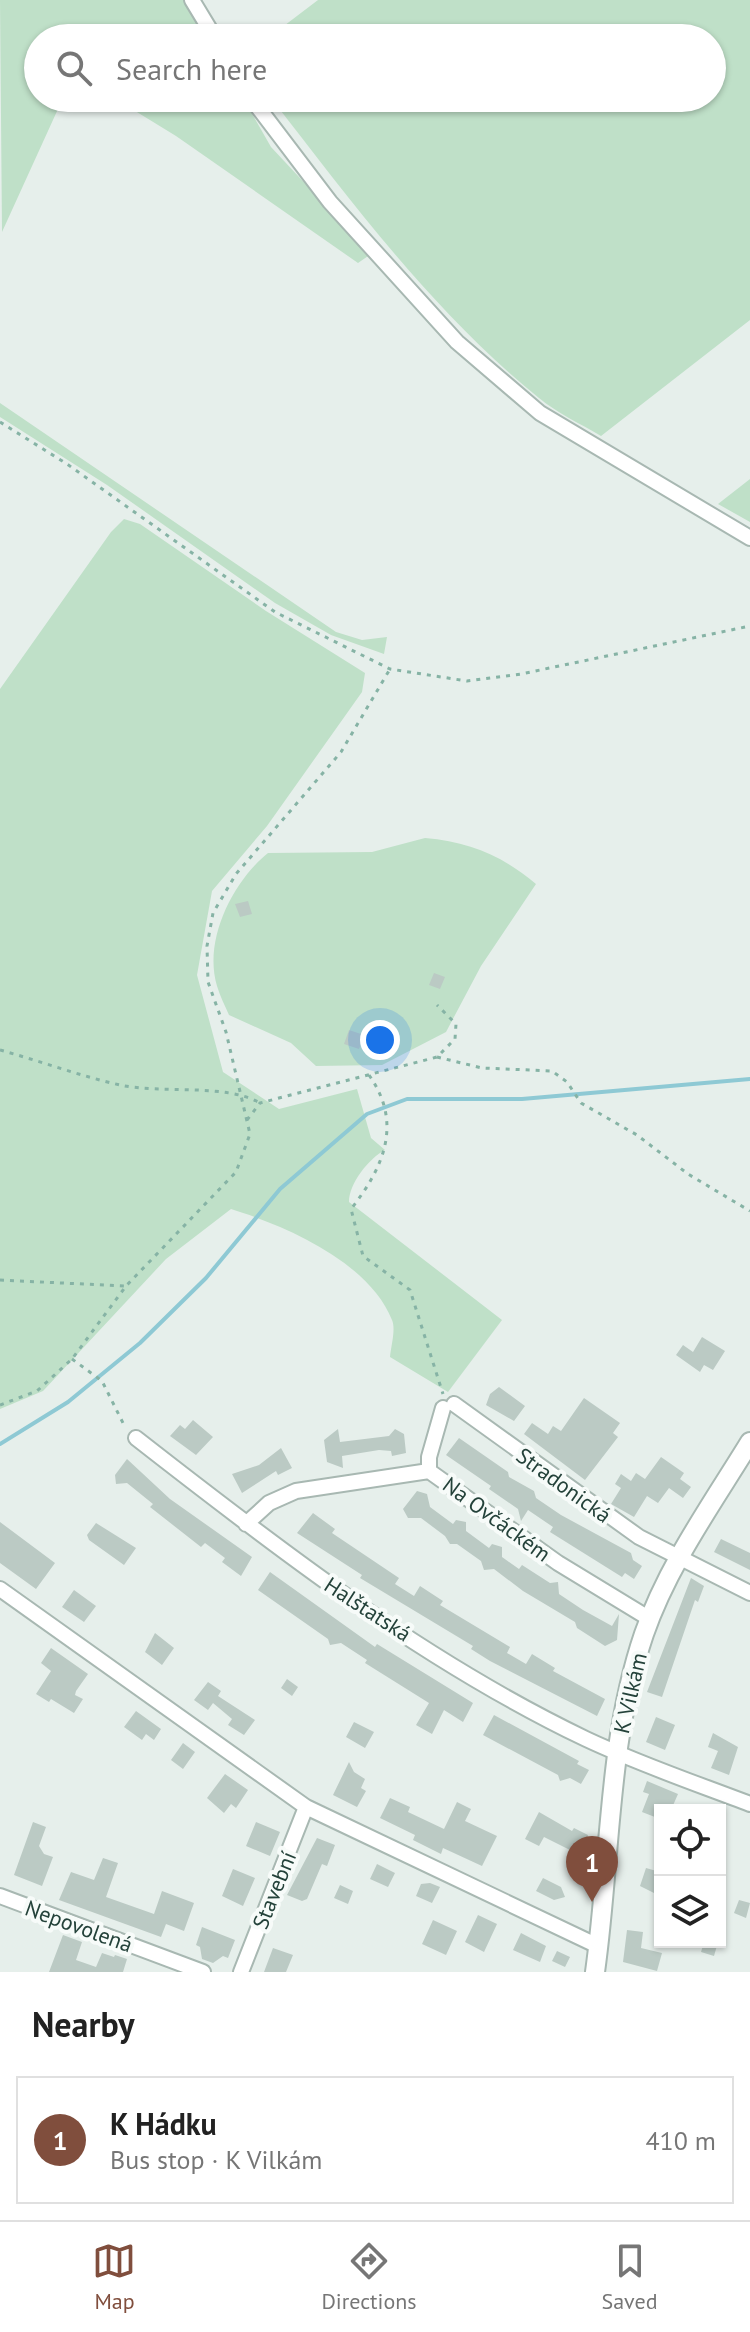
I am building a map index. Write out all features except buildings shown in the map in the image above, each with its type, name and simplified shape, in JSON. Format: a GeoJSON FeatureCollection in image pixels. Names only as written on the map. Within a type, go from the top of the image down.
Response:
{"type":"FeatureCollection","features":[{"type":"Feature","properties":{"kind":"street"},"geometry":{"type":"LineString","coordinates":[[192,0],[207,24]]}},
{"type":"Feature","properties":{"kind":"street"},"geometry":{"type":"LineString","coordinates":[[262,112],[330,202],[457,342],[540,413],[750,538]]}},
{"type":"Feature","properties":{"kind":"street"},"geometry":{"type":"LineString","coordinates":[[429,1471],[429,1457],[447,1405]]}},
{"type":"Feature","properties":{"kind":"street","name":"Stradonická"},"geometry":{"type":"LineString","coordinates":[[447,1405],[606,1516],[679,1558],[750,1593]]}},
{"type":"Feature","properties":{"kind":"street","name":"Halštatská"},"geometry":{"type":"LineString","coordinates":[[136,1438],[246,1524],[351,1600],[482,1683],[617,1753],[750,1804]]}},
{"type":"Feature","properties":{"kind":"street","name":"K Vilkám"},"geometry":{"type":"LineString","coordinates":[[595,1972],[617,1753],[626,1697],[650,1619],[679,1558],[750,1442]]}},
{"type":"Feature","properties":{"kind":"street","name":"Na Ovčáckém"},"geometry":{"type":"LineString","coordinates":[[246,1524],[269,1503],[296,1491],[429,1471],[558,1563],[650,1619]]}},
{"type":"Feature","properties":{"kind":"street"},"geometry":{"type":"LineString","coordinates":[[0,1589],[306,1807],[598,1946]]}},
{"type":"Feature","properties":{"kind":"street","name":"Stavební"},"geometry":{"type":"LineString","coordinates":[[241,1972],[306,1807]]}},
{"type":"Feature","properties":{"kind":"street","name":"Nepovolená"},"geometry":{"type":"LineString","coordinates":[[0,1896],[203,1972]]}},
{"type":"Feature","properties":{"kind":"path"},"geometry":{"type":"LineString","coordinates":[[0,422],[67,464],[275,612],[390,669],[427,678],[480,679],[750,626]]}},
{"type":"Feature","properties":{"kind":"path"},"geometry":{"type":"LineString","coordinates":[[0,1405],[37,1391],[72,1359],[126,1286],[236,1172],[250,1134],[241,1092],[208,982],[207,946],[213,913],[236,874],[341,752],[390,669]]}},
{"type":"Feature","properties":{"kind":"path"},"geometry":{"type":"LineString","coordinates":[[437,1005],[456,1024],[455,1039],[437,1057]]}},
{"type":"Feature","properties":{"kind":"path"},"geometry":{"type":"LineString","coordinates":[[0,1050],[120,1085],[179,1092],[241,1092],[260,1103]]}},
{"type":"Feature","properties":{"kind":"path"},"geometry":{"type":"LineString","coordinates":[[247,1120],[260,1103],[437,1057],[482,1068],[552,1071],[569,1085],[581,1103],[637,1135],[688,1174],[750,1211]]}},
{"type":"Feature","properties":{"kind":"path"},"geometry":{"type":"LineString","coordinates":[[369,1075],[384,1105],[387,1148],[351,1209],[350,1217],[363,1256],[410,1290],[447,1405]]}},
{"type":"Feature","properties":{"kind":"path"},"geometry":{"type":"LineString","coordinates":[[0,1280],[126,1286]]}},
{"type":"Feature","properties":{"kind":"path"},"geometry":{"type":"LineString","coordinates":[[72,1359],[102,1381],[126,1429],[136,1438]]}},
{"type":"Feature","properties":{"kind":"green space"},"geometry":{"type":"Polygon","coordinates":[[[0,0],[185,0],[200,24],[24,24],[24,112],[57,112],[2,232],[0,0]]]}},
{"type":"Feature","properties":{"kind":"green space"},"geometry":{"type":"Polygon","coordinates":[[[318,0],[750,0],[750,320],[601,436],[546,403],[464,330],[396,256],[282,112],[726,112],[726,24],[286,24],[318,0]]]}},
{"type":"Feature","properties":{"kind":"green space"},"geometry":{"type":"Polygon","coordinates":[[[137,112],[251,112],[271,147],[371,254],[358,263],[137,112]]]}},
{"type":"Feature","properties":{"kind":"green space"},"geometry":{"type":"Polygon","coordinates":[[[0,403],[336,632],[362,640],[387,637],[384,654],[331,635],[275,603],[107,485],[0,417],[0,403]]]}},
{"type":"Feature","properties":{"kind":"green space"},"geometry":{"type":"Polygon","coordinates":[[[750,479],[750,522],[718,504],[750,479]]]}},
{"type":"Feature","properties":{"kind":"green space"},"geometry":{"type":"Polygon","coordinates":[[[124,519],[140,524],[266,611],[365,673],[362,692],[267,826],[212,891],[197,975],[223,1072],[279,1109],[357,1089],[371,1138],[385,1150],[372,1159],[361,1173],[352,1188],[349,1202],[502,1320],[448,1392],[390,1357],[392,1320],[381,1299],[345,1264],[300,1236],[231,1209],[166,1259],[43,1391],[0,1409],[0,689],[111,532],[124,519]]]}},
{"type":"Feature","properties":{"kind":"green space"},"geometry":{"type":"Polygon","coordinates":[[[425,838],[484,852],[510,865],[536,884],[481,966],[446,1032],[382,1065],[316,1066],[291,1043],[229,1015],[218,990],[214,968],[218,931],[243,879],[268,853],[372,852],[425,838]]]}},
{"type":"Feature","properties":{"kind":"waterway"},"geometry":{"type":"LineString","coordinates":[[0,1444],[68,1402],[140,1343],[206,1278],[280,1189],[367,1114],[407,1099],[522,1099],[750,1079]]}},
{"type":"Feature","properties":{"kind":"place","name":"K Hádku"},"geometry":{"type":"Point","coordinates":[592,1902]}}]}
